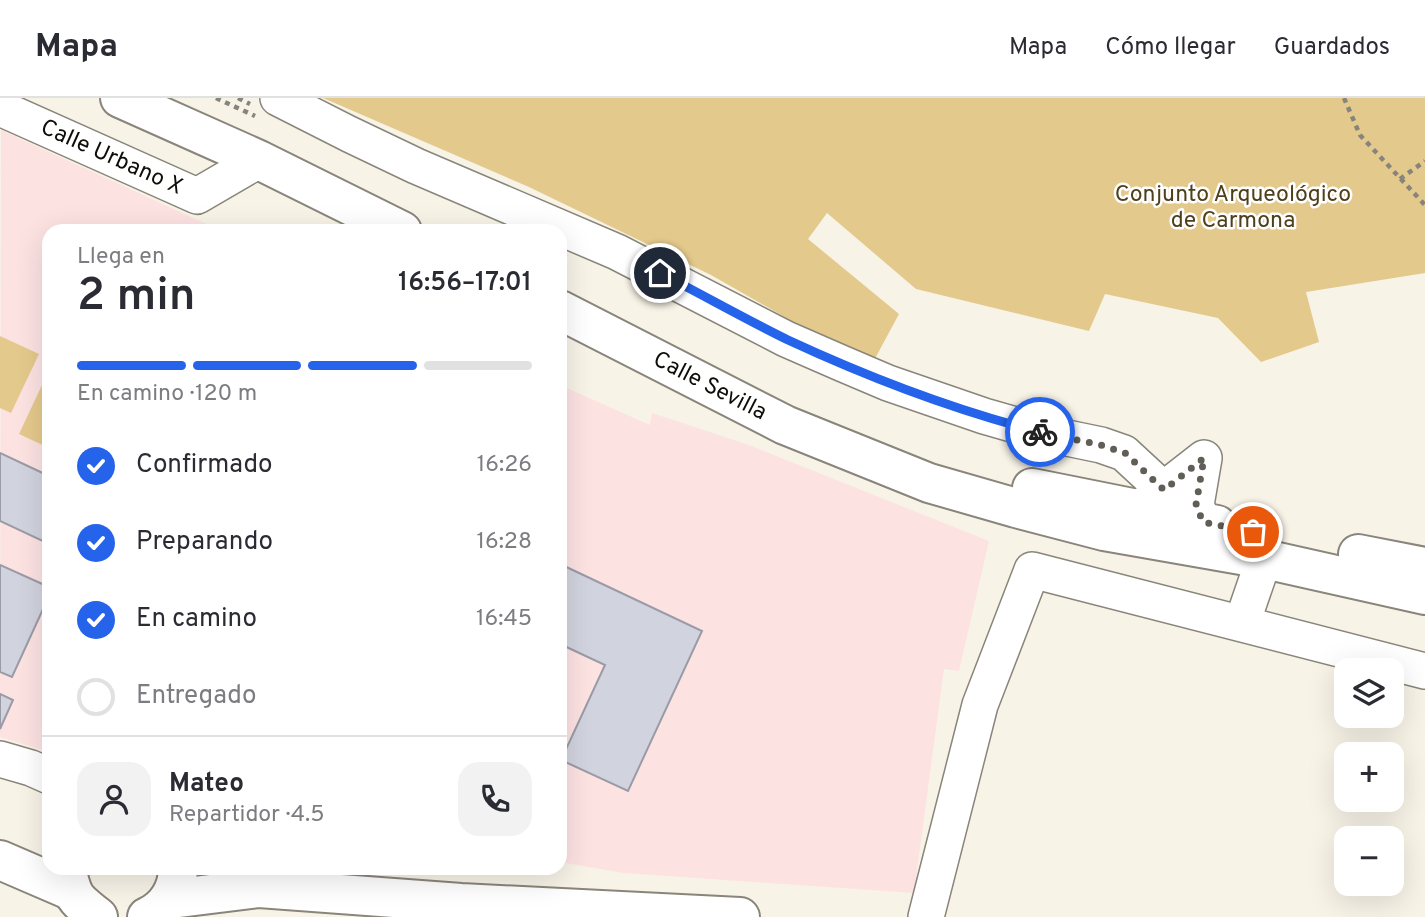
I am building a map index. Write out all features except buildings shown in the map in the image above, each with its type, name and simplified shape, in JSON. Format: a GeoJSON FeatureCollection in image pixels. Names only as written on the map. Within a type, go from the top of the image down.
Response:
{"type":"FeatureCollection","features":[{"type":"Feature","properties":{"kind":"main road"},"geometry":{"type":"LineString","coordinates":[[120,98],[259,160],[387,224]]}},
{"type":"Feature","properties":{"kind":"main road"},"geometry":{"type":"LineString","coordinates":[[567,313],[649,354]]}},
{"type":"Feature","properties":{"kind":"main road","name":"Calle Sevilla"},"geometry":{"type":"LineString","coordinates":[[649,354],[797,404],[934,461],[1021,486],[1151,499],[1203,522],[1424,587]]}},
{"type":"Feature","properties":{"kind":"main road","name":"Calle Sevilla"},"geometry":{"type":"LineString","coordinates":[[649,354],[785,425],[929,483],[1104,531],[1424,587]]}},
{"type":"Feature","properties":{"kind":"main road"},"geometry":{"type":"LineString","coordinates":[[2,860],[42,850]]}},
{"type":"Feature","properties":{"kind":"main road"},"geometry":{"type":"LineString","coordinates":[[2,860],[78,899]]}},
{"type":"Feature","properties":{"kind":"main road"},"geometry":{"type":"LineString","coordinates":[[227,875],[259,888]]}},
{"type":"Feature","properties":{"kind":"main road"},"geometry":{"type":"LineString","coordinates":[[165,895],[259,888],[461,903],[740,917]]}},
{"type":"Feature","properties":{"kind":"street"},"geometry":{"type":"LineString","coordinates":[[278,98],[416,166],[552,224]]}},
{"type":"Feature","properties":{"kind":"street","name":"Calle Urbano X"},"geometry":{"type":"LineString","coordinates":[[0,108],[197,196],[259,160]]}},
{"type":"Feature","properties":{"kind":"street"},"geometry":{"type":"LineString","coordinates":[[567,231],[617,252],[786,339],[888,383],[984,416],[1125,453],[1151,499],[1204,458],[1196,505],[1203,522]]}},
{"type":"Feature","properties":{"kind":"street"},"geometry":{"type":"LineString","coordinates":[[1242,623],[1264,559]]}},
{"type":"Feature","properties":{"kind":"street"},"geometry":{"type":"LineString","coordinates":[[926,917],[981,705],[1032,570],[1425,671]]}},
{"type":"Feature","properties":{"kind":"street"},"geometry":{"type":"LineString","coordinates":[[0,759],[42,773]]}},
{"type":"Feature","properties":{"kind":"path"},"geometry":{"type":"LineString","coordinates":[[1344,98],[1360,135],[1425,205]]}},
{"type":"Feature","properties":{"kind":"path"},"geometry":{"type":"LineString","coordinates":[[1400,179],[1425,161]]}},
{"type":"Feature","properties":{"kind":"shaded area"},"geometry":{"type":"Polygon","coordinates":[[[1,130],[207,224],[42,224],[42,750],[0,737],[1,130]]]}},
{"type":"Feature","properties":{"kind":"shaded area"},"geometry":{"type":"Polygon","coordinates":[[[567,388],[650,425],[652,413],[749,445],[989,541],[959,671],[944,669],[914,893],[623,873],[567,863],[567,388]]]}},
{"type":"Feature","properties":{"kind":"green space","name":"Conjunto Arqueológico de Carmona"},"geometry":{"type":"Polygon","coordinates":[[[323,98],[1425,98],[1425,273],[1306,292],[1319,342],[1261,362],[1218,318],[1105,294],[1089,331],[916,289],[827,213],[808,239],[899,314],[871,366],[711,275],[529,187],[323,98]]]}},
{"type":"Feature","properties":{"kind":"green space"},"geometry":{"type":"Polygon","coordinates":[[[0,336],[39,354],[11,413],[0,408],[0,336]]]}},
{"type":"Feature","properties":{"kind":"green space"},"geometry":{"type":"Polygon","coordinates":[[[42,385],[42,445],[19,434],[42,385]]]}},
{"type":"Feature","properties":{"kind":"way so far"},"geometry":{"type":"LineString","coordinates":[[1040,432],[1125,453],[1164,490],[1204,458],[1196,505],[1203,522],[1253,532]]}},
{"type":"Feature","properties":{"kind":"route"},"geometry":{"type":"LineString","coordinates":[[660,273],[786,339],[888,383],[1040,432]]}}]}
